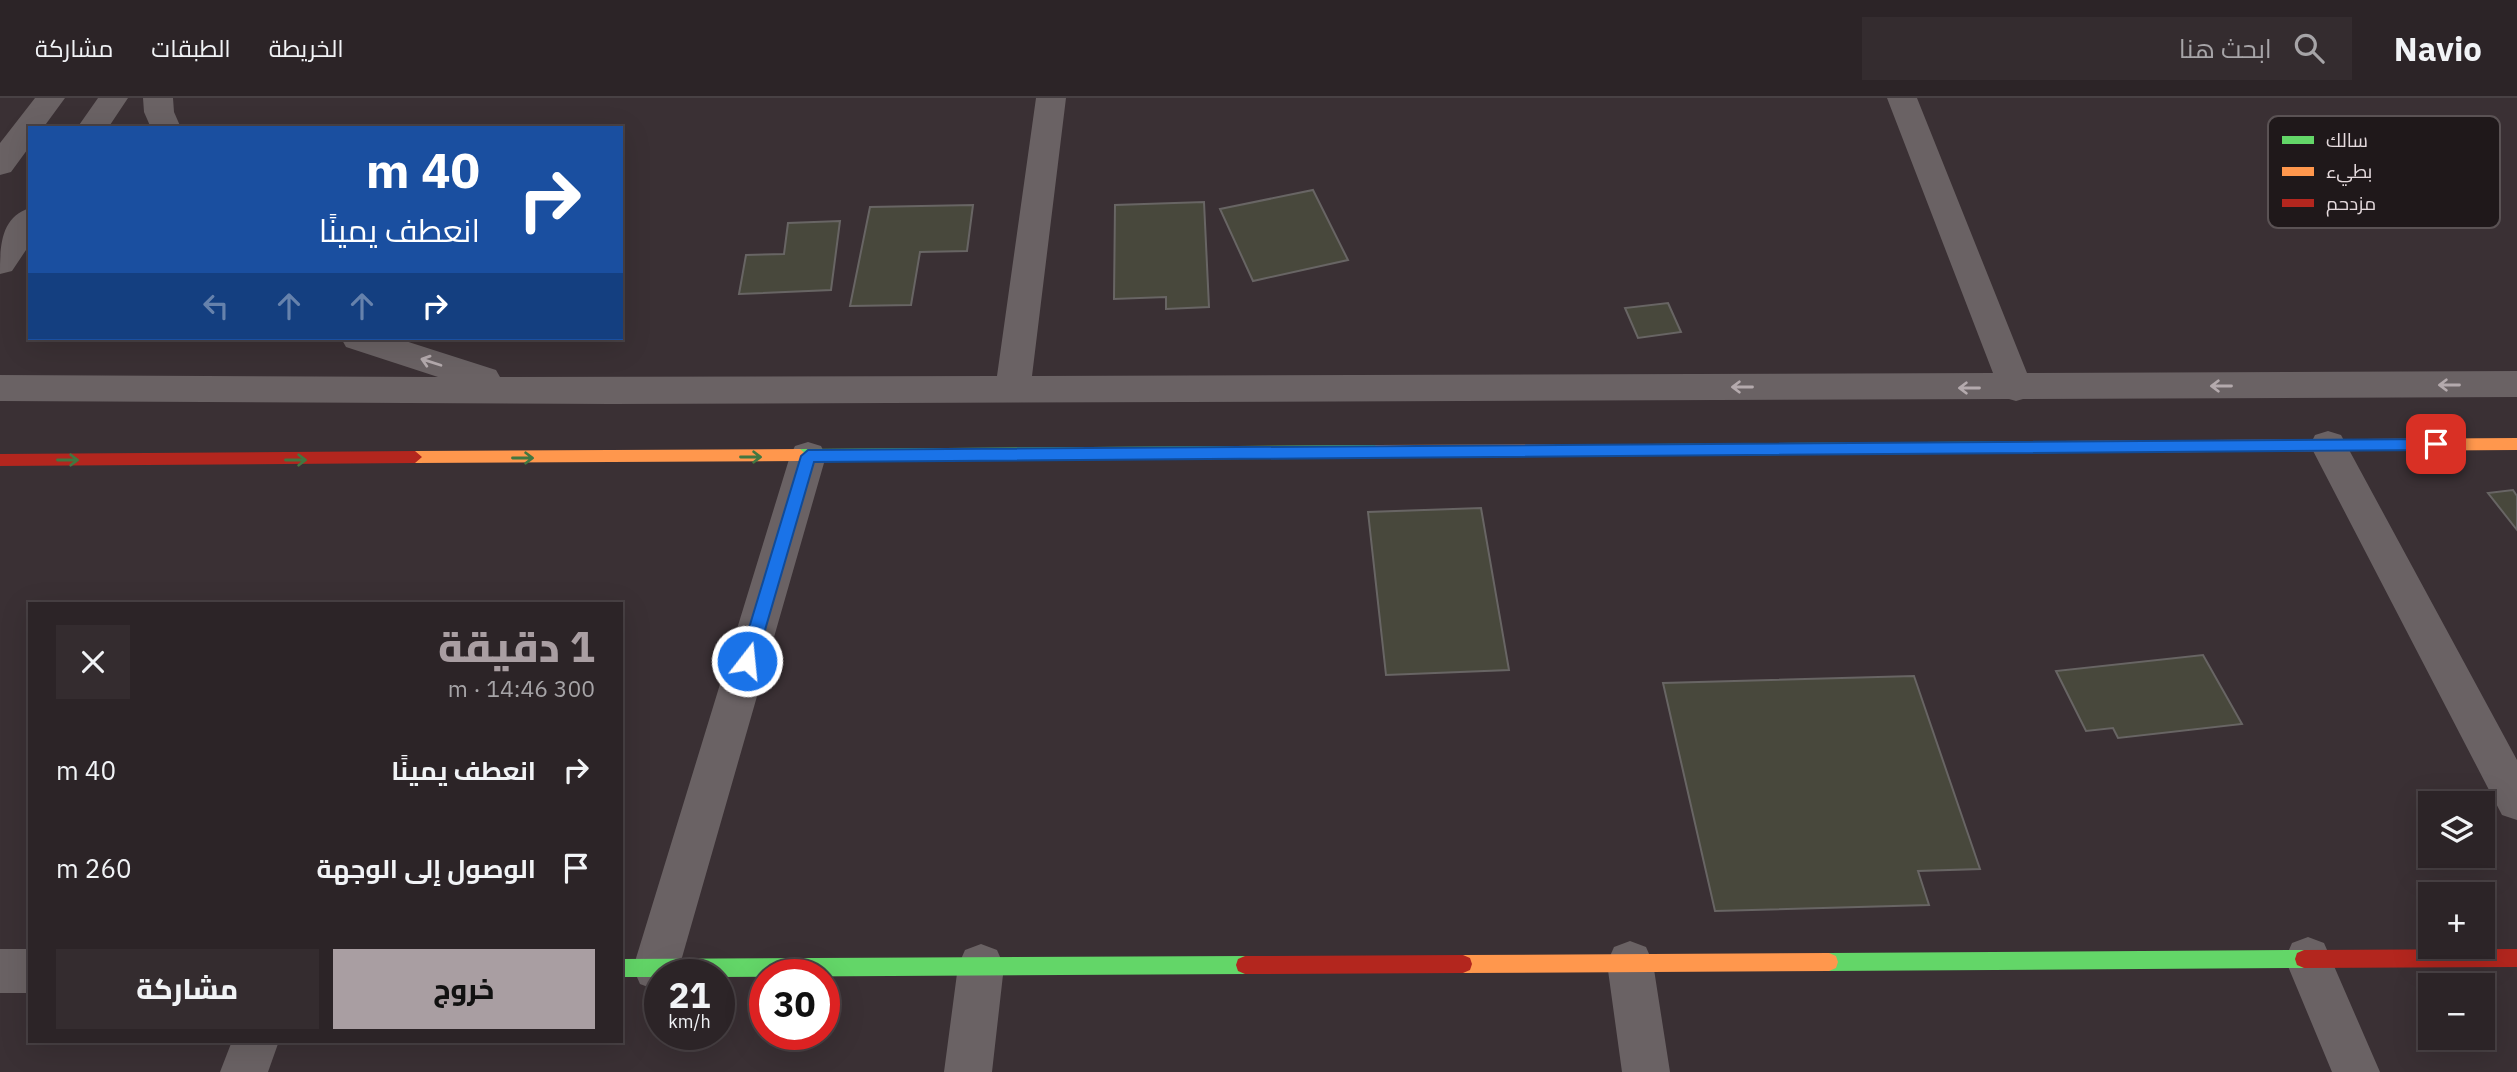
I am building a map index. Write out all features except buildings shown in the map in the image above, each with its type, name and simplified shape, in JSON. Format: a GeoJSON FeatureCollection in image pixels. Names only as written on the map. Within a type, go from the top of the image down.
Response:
{"type":"FeatureCollection","features":[{"type":"Feature","properties":{"kind":"street"},"geometry":{"type":"LineString","coordinates":[[29,126],[50,98]]}},
{"type":"Feature","properties":{"kind":"street"},"geometry":{"type":"LineString","coordinates":[[93,126],[113,98]]}},
{"type":"Feature","properties":{"kind":"street"},"geometry":{"type":"LineString","coordinates":[[158,98],[159,112],[165,126]]}},
{"type":"Feature","properties":{"kind":"street"},"geometry":{"type":"LineString","coordinates":[[1013,388],[1051,98]]}},
{"type":"Feature","properties":{"kind":"street"},"geometry":{"type":"LineString","coordinates":[[1902,98],[2016,388]]}},
{"type":"Feature","properties":{"kind":"street"},"geometry":{"type":"LineString","coordinates":[[0,165],[28,127]]}},
{"type":"Feature","properties":{"kind":"street"},"geometry":{"type":"LineString","coordinates":[[0,263],[28,222]]}},
{"type":"Feature","properties":{"kind":"street"},"geometry":{"type":"LineString","coordinates":[[364,340],[519,390]]}},
{"type":"Feature","properties":{"kind":"street"},"geometry":{"type":"LineString","coordinates":[[0,388],[2016,388],[2517,384]]}},
{"type":"Feature","properties":{"kind":"street"},"geometry":{"type":"LineString","coordinates":[[0,460],[2517,444]]}},
{"type":"Feature","properties":{"kind":"street"},"geometry":{"type":"LineString","coordinates":[[2328,445],[2517,801]]}},
{"type":"Feature","properties":{"kind":"street"},"geometry":{"type":"LineString","coordinates":[[808,456],[639,968],[2517,958]]}},
{"type":"Feature","properties":{"kind":"street"},"geometry":{"type":"LineString","coordinates":[[2308,959],[2356,1072]]}},
{"type":"Feature","properties":{"kind":"street"},"geometry":{"type":"LineString","coordinates":[[1630,963],[1646,1072]]}},
{"type":"Feature","properties":{"kind":"street"},"geometry":{"type":"LineString","coordinates":[[968,1072],[981,966]]}},
{"type":"Feature","properties":{"kind":"street"},"geometry":{"type":"LineString","coordinates":[[0,971],[28,971]]}},
{"type":"Feature","properties":{"kind":"street"},"geometry":{"type":"LineString","coordinates":[[244,1072],[255,1043]]}},
{"type":"Feature","properties":{"kind":"traffic: fast"},"geometry":{"type":"LineString","coordinates":[[1649,450],[2061,447]]}},
{"type":"Feature","properties":{"kind":"traffic: fast"},"geometry":{"type":"LineString","coordinates":[[800,455],[1376,451]]}},
{"type":"Feature","properties":{"kind":"traffic: fast"},"geometry":{"type":"LineString","coordinates":[[1829,962],[2304,959]]}},
{"type":"Feature","properties":{"kind":"traffic: fast"},"geometry":{"type":"LineString","coordinates":[[623,968],[1245,965]]}},
{"type":"Feature","properties":{"kind":"traffic: slow"},"geometry":{"type":"LineString","coordinates":[[2061,447],[2517,444]]}},
{"type":"Feature","properties":{"kind":"traffic: slow"},"geometry":{"type":"LineString","coordinates":[[1376,451],[1649,450]]}},
{"type":"Feature","properties":{"kind":"traffic: slow"},"geometry":{"type":"LineString","coordinates":[[415,457],[800,455]]}},
{"type":"Feature","properties":{"kind":"traffic: slow"},"geometry":{"type":"LineString","coordinates":[[1463,964],[1829,962]]}},
{"type":"Feature","properties":{"kind":"traffic: jam"},"geometry":{"type":"LineString","coordinates":[[0,460],[415,457]]}},
{"type":"Feature","properties":{"kind":"traffic: jam"},"geometry":{"type":"LineString","coordinates":[[2304,959],[2517,958]]}},
{"type":"Feature","properties":{"kind":"traffic: jam"},"geometry":{"type":"LineString","coordinates":[[1245,965],[1463,964]]}},
{"type":"Feature","properties":{"kind":"route"},"geometry":{"type":"LineString","coordinates":[[747,661],[808,456],[2436,444]]}}]}
